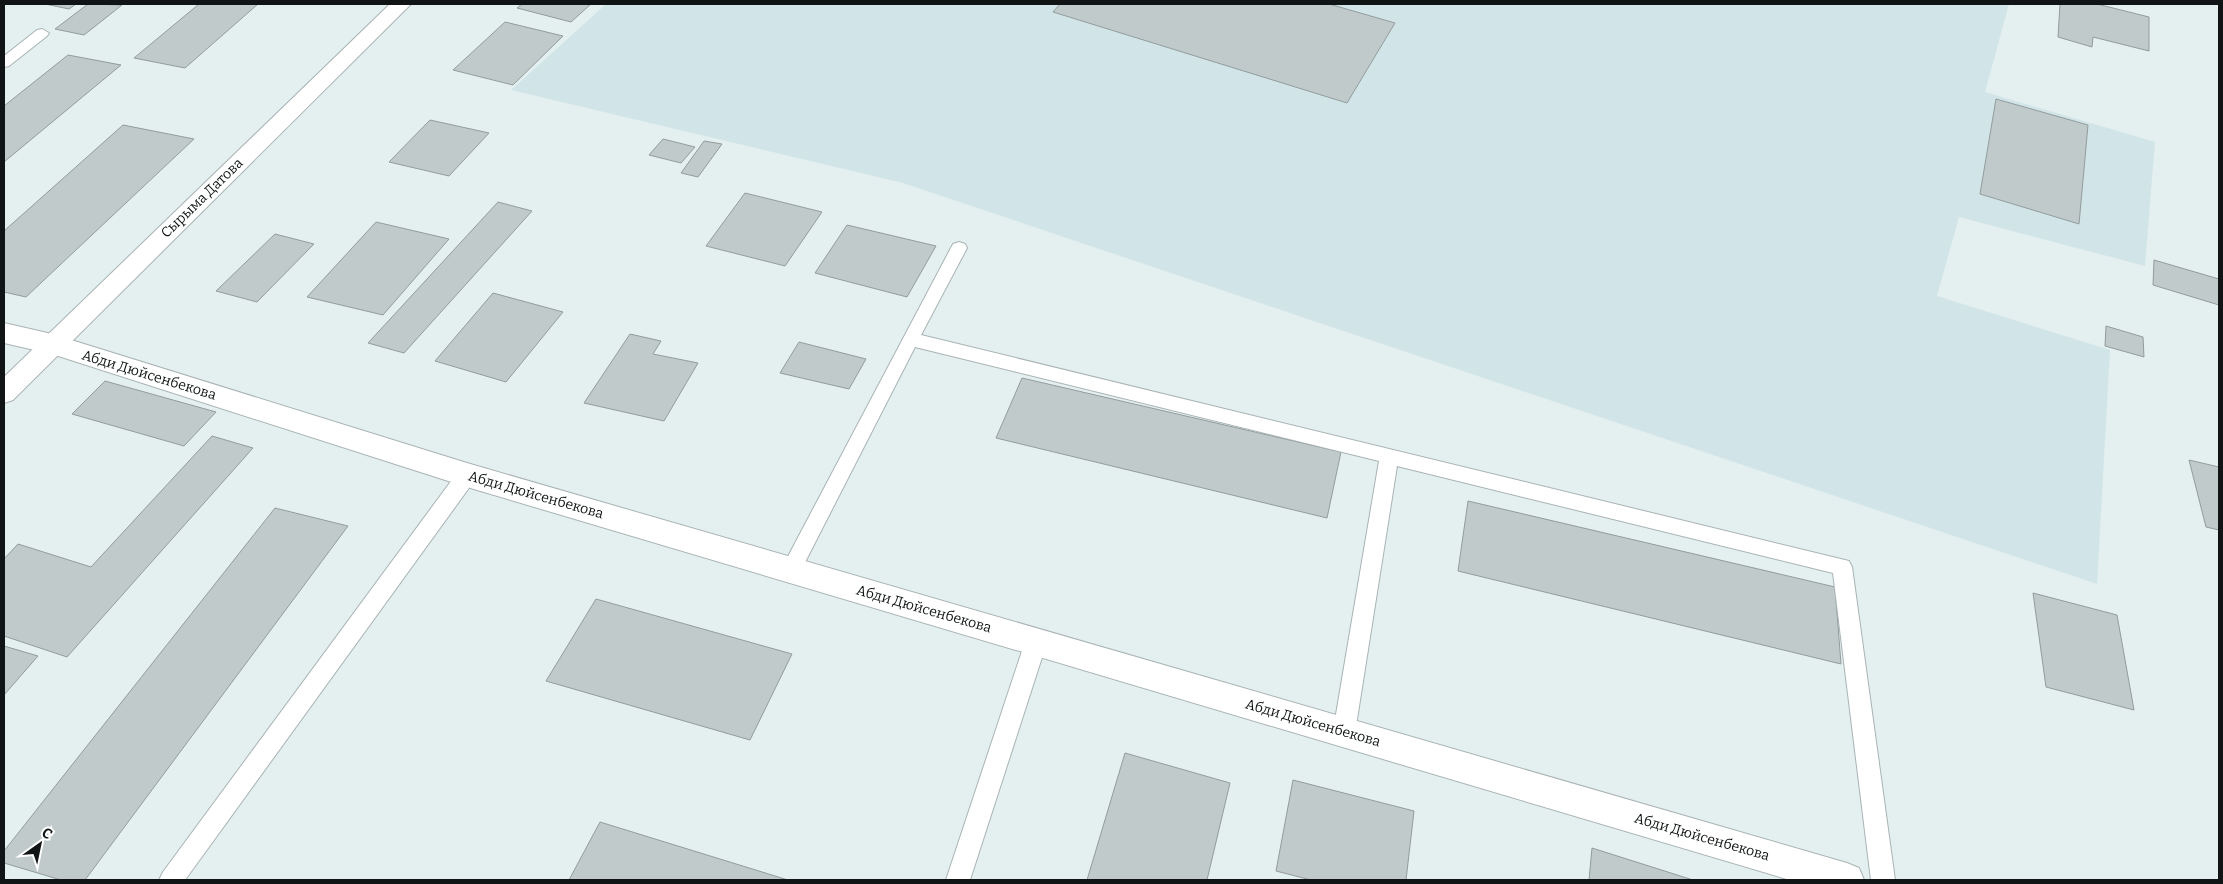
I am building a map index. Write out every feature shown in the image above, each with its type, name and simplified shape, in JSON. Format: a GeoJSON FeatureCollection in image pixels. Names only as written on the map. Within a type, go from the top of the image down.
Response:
{"type":"FeatureCollection","features":[{"type":"Feature","properties":{"kind":"street","name":"Сырыма Датова"},"geometry":{"type":"LineString","coordinates":[[4,393],[401,4]]}},
{"type":"Feature","properties":{"kind":"street","name":"Абди Дюйсенбекова"},"geometry":{"type":"LineString","coordinates":[[4,332],[52,344],[467,475],[1847,880]]}},
{"type":"Feature","properties":{"kind":"lane"},"geometry":{"type":"LineString","coordinates":[[4,63],[42,33]]}},
{"type":"Feature","properties":{"kind":"lane"},"geometry":{"type":"LineString","coordinates":[[791,570],[959,248]]}},
{"type":"Feature","properties":{"kind":"lane"},"geometry":{"type":"LineString","coordinates":[[910,340],[1842,567],[1883,880]]}},
{"type":"Feature","properties":{"kind":"lane"},"geometry":{"type":"LineString","coordinates":[[1344,732],[1389,457]]}},
{"type":"Feature","properties":{"kind":"lane"},"geometry":{"type":"LineString","coordinates":[[171,880],[467,475]]}},
{"type":"Feature","properties":{"kind":"lane"},"geometry":{"type":"LineString","coordinates":[[958,880],[1036,642]]}},
{"type":"Feature","properties":{"kind":"shaded area"},"geometry":{"type":"Polygon","coordinates":[[[606,4],[2009,4],[1985,92],[2155,142],[2145,266],[1959,217],[1937,296],[2110,350],[2097,584],[903,183],[511,90],[606,4]]]}},
{"type":"Feature","properties":{"kind":"building"},"geometry":{"type":"Polygon","coordinates":[[[45,4],[76,4],[69,9],[45,4]]]}},
{"type":"Feature","properties":{"kind":"building"},"geometry":{"type":"Polygon","coordinates":[[[88,4],[122,5],[84,35],[55,29],[88,4]]]}},
{"type":"Feature","properties":{"kind":"building"},"geometry":{"type":"Polygon","coordinates":[[[199,4],[258,4],[185,68],[134,58],[199,4]]]}},
{"type":"Feature","properties":{"kind":"building"},"geometry":{"type":"Polygon","coordinates":[[[522,4],[591,4],[571,22],[517,8],[522,4]]]}},
{"type":"Feature","properties":{"kind":"building"},"geometry":{"type":"Polygon","coordinates":[[[1060,4],[1329,4],[1395,23],[1347,103],[1053,12],[1060,4]]]}},
{"type":"Feature","properties":{"kind":"building"},"geometry":{"type":"Polygon","coordinates":[[[2060,4],[2097,4],[2149,17],[2149,51],[2093,37],[2092,47],[2058,37],[2060,4]]]}},
{"type":"Feature","properties":{"kind":"building"},"geometry":{"type":"Polygon","coordinates":[[[505,22],[563,36],[513,85],[453,70],[505,22]]]}},
{"type":"Feature","properties":{"kind":"building"},"geometry":{"type":"Polygon","coordinates":[[[68,55],[121,65],[4,162],[4,106],[68,55]]]}},
{"type":"Feature","properties":{"kind":"building"},"geometry":{"type":"Polygon","coordinates":[[[1996,99],[2088,125],[2079,224],[1980,194],[1996,99]]]}},
{"type":"Feature","properties":{"kind":"building"},"geometry":{"type":"Polygon","coordinates":[[[430,120],[489,133],[449,176],[389,162],[430,120]]]}},
{"type":"Feature","properties":{"kind":"building"},"geometry":{"type":"Polygon","coordinates":[[[123,125],[194,139],[26,297],[4,292],[4,231],[123,125]]]}},
{"type":"Feature","properties":{"kind":"building"},"geometry":{"type":"Polygon","coordinates":[[[663,139],[695,147],[681,163],[649,155],[663,139]]]}},
{"type":"Feature","properties":{"kind":"building"},"geometry":{"type":"Polygon","coordinates":[[[704,141],[722,144],[698,177],[681,173],[704,141]]]}},
{"type":"Feature","properties":{"kind":"building"},"geometry":{"type":"Polygon","coordinates":[[[745,193],[822,212],[785,266],[706,246],[745,193]]]}},
{"type":"Feature","properties":{"kind":"building"},"geometry":{"type":"Polygon","coordinates":[[[498,202],[532,211],[404,353],[368,343],[498,202]]]}},
{"type":"Feature","properties":{"kind":"building"},"geometry":{"type":"Polygon","coordinates":[[[376,222],[449,239],[383,315],[307,297],[376,222]]]}},
{"type":"Feature","properties":{"kind":"building"},"geometry":{"type":"Polygon","coordinates":[[[847,225],[936,246],[907,297],[815,273],[847,225]]]}},
{"type":"Feature","properties":{"kind":"building"},"geometry":{"type":"Polygon","coordinates":[[[275,234],[314,244],[257,302],[216,291],[275,234]]]}},
{"type":"Feature","properties":{"kind":"building"},"geometry":{"type":"Polygon","coordinates":[[[2154,260],[2219,279],[2219,305],[2153,285],[2154,260]]]}},
{"type":"Feature","properties":{"kind":"building"},"geometry":{"type":"Polygon","coordinates":[[[493,293],[563,312],[506,382],[435,361],[493,293]]]}},
{"type":"Feature","properties":{"kind":"building"},"geometry":{"type":"Polygon","coordinates":[[[2106,326],[2143,337],[2144,357],[2105,346],[2106,326]]]}},
{"type":"Feature","properties":{"kind":"building"},"geometry":{"type":"Polygon","coordinates":[[[630,334],[661,341],[653,354],[698,363],[664,421],[584,403],[630,334]]]}},
{"type":"Feature","properties":{"kind":"building"},"geometry":{"type":"Polygon","coordinates":[[[799,342],[866,359],[849,389],[780,373],[799,342]]]}},
{"type":"Feature","properties":{"kind":"building"},"geometry":{"type":"Polygon","coordinates":[[[1022,378],[1341,452],[1327,518],[996,438],[1022,378]]]}},
{"type":"Feature","properties":{"kind":"building"},"geometry":{"type":"Polygon","coordinates":[[[105,381],[216,412],[184,446],[72,414],[105,381]]]}},
{"type":"Feature","properties":{"kind":"building"},"geometry":{"type":"Polygon","coordinates":[[[212,436],[253,448],[67,657],[4,636],[4,559],[18,544],[91,567],[212,436]]]}},
{"type":"Feature","properties":{"kind":"building"},"geometry":{"type":"Polygon","coordinates":[[[2189,460],[2219,467],[2219,530],[2206,527],[2189,460]]]}},
{"type":"Feature","properties":{"kind":"building"},"geometry":{"type":"Polygon","coordinates":[[[1468,501],[1835,587],[1841,664],[1458,571],[1468,501]]]}},
{"type":"Feature","properties":{"kind":"building"},"geometry":{"type":"Polygon","coordinates":[[[275,508],[348,526],[85,880],[61,880],[4,863],[4,851],[275,508]]]}},
{"type":"Feature","properties":{"kind":"building"},"geometry":{"type":"Polygon","coordinates":[[[2033,593],[2117,615],[2134,710],[2046,687],[2033,593]]]}},
{"type":"Feature","properties":{"kind":"building"},"geometry":{"type":"Polygon","coordinates":[[[596,599],[792,654],[750,740],[546,681],[596,599]]]}},
{"type":"Feature","properties":{"kind":"building"},"geometry":{"type":"Polygon","coordinates":[[[4,646],[38,656],[4,695],[4,646]]]}},
{"type":"Feature","properties":{"kind":"building"},"geometry":{"type":"Polygon","coordinates":[[[1125,753],[1230,783],[1207,880],[1087,880],[1125,753]]]}},
{"type":"Feature","properties":{"kind":"building"},"geometry":{"type":"Polygon","coordinates":[[[1293,780],[1414,811],[1406,880],[1311,880],[1276,871],[1293,780]]]}},
{"type":"Feature","properties":{"kind":"building"},"geometry":{"type":"Polygon","coordinates":[[[600,822],[788,880],[569,880],[600,822]]]}},
{"type":"Feature","properties":{"kind":"building"},"geometry":{"type":"Polygon","coordinates":[[[1592,848],[1693,880],[1589,880],[1592,848]]]}}]}
